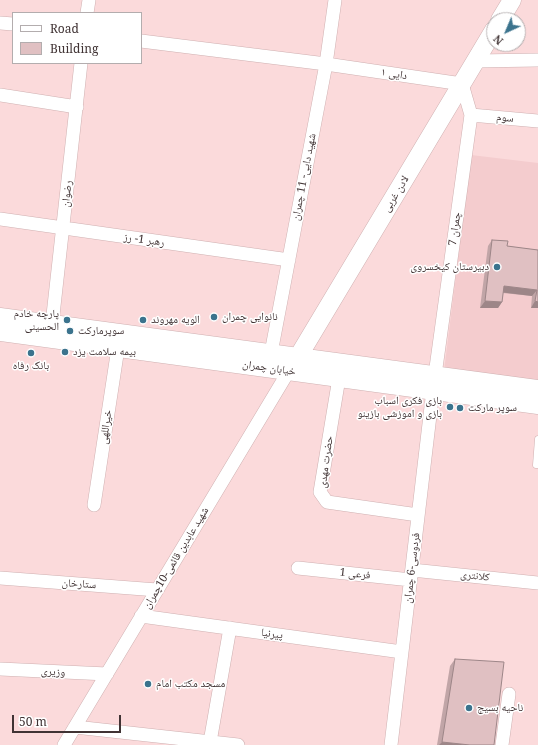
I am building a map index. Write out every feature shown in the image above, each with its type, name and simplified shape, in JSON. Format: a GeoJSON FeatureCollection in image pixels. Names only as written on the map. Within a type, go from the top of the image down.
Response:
{"type":"FeatureCollection","features":[{"type":"Feature","properties":{"kind":"main road"},"geometry":{"type":"LineString","coordinates":[[505,12],[512,0]]}},
{"type":"Feature","properties":{"kind":"main road","name":"لادن غربی"},"geometry":{"type":"LineString","coordinates":[[293,364],[486,44]]}},
{"type":"Feature","properties":{"kind":"main road","name":"خیابان چمران"},"geometry":{"type":"LineString","coordinates":[[0,317],[271,353],[293,364],[339,378],[538,389]]}},
{"type":"Feature","properties":{"kind":"main road","name":"خیابان چمران"},"geometry":{"type":"LineString","coordinates":[[0,332],[118,348],[293,364],[434,383],[538,404]]}},
{"type":"Feature","properties":{"kind":"street"},"geometry":{"type":"LineString","coordinates":[[87,12],[88,0]]}},
{"type":"Feature","properties":{"kind":"street","name":"شهید دایی- 11 چمران"},"geometry":{"type":"LineString","coordinates":[[271,353],[326,64],[335,0]]}},
{"type":"Feature","properties":{"kind":"street"},"geometry":{"type":"LineString","coordinates":[[0,23],[12,24]]}},
{"type":"Feature","properties":{"kind":"street","name":"دایی ۱"},"geometry":{"type":"LineString","coordinates":[[142,40],[326,64],[462,84]]}},
{"type":"Feature","properties":{"kind":"street"},"geometry":{"type":"LineString","coordinates":[[476,61],[538,60]]}},
{"type":"Feature","properties":{"kind":"street","name":"رضوان"},"geometry":{"type":"LineString","coordinates":[[52,324],[82,64]]}},
{"type":"Feature","properties":{"kind":"street","name":"چمران 7"},"geometry":{"type":"LineString","coordinates":[[434,383],[471,115],[462,84]]}},
{"type":"Feature","properties":{"kind":"street"},"geometry":{"type":"LineString","coordinates":[[0,95],[76,107]]}},
{"type":"Feature","properties":{"kind":"street","name":"سوم"},"geometry":{"type":"LineString","coordinates":[[471,115],[538,121]]}},
{"type":"Feature","properties":{"kind":"street","name":"رهبر 1- رز"},"geometry":{"type":"LineString","coordinates":[[0,219],[288,260]]}},
{"type":"Feature","properties":{"kind":"street","name":"خیراللهی"},"geometry":{"type":"LineString","coordinates":[[94,506],[118,348]]}},
{"type":"Feature","properties":{"kind":"street","name":"شهید عابدین قائمی-10چمران"},"geometry":{"type":"LineString","coordinates":[[64,745],[293,364]]}},
{"type":"Feature","properties":{"kind":"street","name":"حضرت مهدی"},"geometry":{"type":"LineString","coordinates":[[339,378],[320,492],[327,502],[418,515]]}},
{"type":"Feature","properties":{"kind":"street","name":"فردوسی-6 چمران"},"geometry":{"type":"LineString","coordinates":[[391,745],[434,383]]}},
{"type":"Feature","properties":{"kind":"street","name":"فرعی 1"},"geometry":{"type":"LineString","coordinates":[[298,568],[411,575]]}},
{"type":"Feature","properties":{"kind":"street","name":"کلانتری"},"geometry":{"type":"LineString","coordinates":[[411,575],[538,583]]}},
{"type":"Feature","properties":{"kind":"street","name":"ستارخان"},"geometry":{"type":"LineString","coordinates":[[0,578],[157,590]]}},
{"type":"Feature","properties":{"kind":"street","name":"پیرنیا"},"geometry":{"type":"LineString","coordinates":[[141,616],[402,652]]}},
{"type":"Feature","properties":{"kind":"street"},"geometry":{"type":"LineString","coordinates":[[210,742],[230,628]]}},
{"type":"Feature","properties":{"kind":"street","name":"وزیری"},"geometry":{"type":"LineString","coordinates":[[0,670],[106,674]]}},
{"type":"Feature","properties":{"kind":"street"},"geometry":{"type":"LineString","coordinates":[[502,745],[509,694]]}},
{"type":"Feature","properties":{"kind":"street"},"geometry":{"type":"LineString","coordinates":[[75,727],[135,739],[210,742],[238,745]]}},
{"type":"Feature","properties":{"kind":"lane"},"geometry":{"type":"LineString","coordinates":[[538,439],[536,465],[538,465]]}},
{"type":"Feature","properties":{"kind":"shaded area","name":"دبیرستان کیخسروی"},"geometry":{"type":"Polygon","coordinates":[[[471,155],[538,163],[538,383],[444,371],[471,155]]]}},
{"type":"Feature","properties":{"kind":"building"},"geometry":{"type":"Polygon","coordinates":[[[492,240],[508,241],[507,246],[538,250],[538,302],[535,301],[537,290],[504,286],[502,302],[485,301],[492,240]]]}},
{"type":"Feature","properties":{"kind":"building","name":"ناحیه بسیج"},"geometry":{"type":"Polygon","coordinates":[[[455,659],[504,662],[494,745],[470,745],[442,742],[455,659]]]}},
{"type":"Feature","properties":{"kind":"place","name":"دبیرستان کیخسروی"},"geometry":{"type":"Point","coordinates":[497,267]}},
{"type":"Feature","properties":{"kind":"place","name":"نانوایی چمران"},"geometry":{"type":"Point","coordinates":[214,317]}},
{"type":"Feature","properties":{"kind":"place","name":"پارچه خادم الحسینی"},"geometry":{"type":"Point","coordinates":[67,320]}},
{"type":"Feature","properties":{"kind":"place","name":"الویه مهروند"},"geometry":{"type":"Point","coordinates":[143,320]}},
{"type":"Feature","properties":{"kind":"place","name":"سوپرمارکت"},"geometry":{"type":"Point","coordinates":[70,331]}},
{"type":"Feature","properties":{"kind":"place","name":"بيمه سلامت يزد"},"geometry":{"type":"Point","coordinates":[65,352]}},
{"type":"Feature","properties":{"kind":"place","name":"بانک رفاه"},"geometry":{"type":"Point","coordinates":[31,353]}},
{"type":"Feature","properties":{"kind":"place","name":"بازی فکری اسباب بازی و اموزشی بازینو"},"geometry":{"type":"Point","coordinates":[450,407]}},
{"type":"Feature","properties":{"kind":"place","name":"سوپر مارکت"},"geometry":{"type":"Point","coordinates":[460,408]}},
{"type":"Feature","properties":{"kind":"place","name":"مسجد مکتب امام"},"geometry":{"type":"Point","coordinates":[148,684]}},
{"type":"Feature","properties":{"kind":"place","name":"ناحیه بسیج"},"geometry":{"type":"Point","coordinates":[469,708]}}]}
